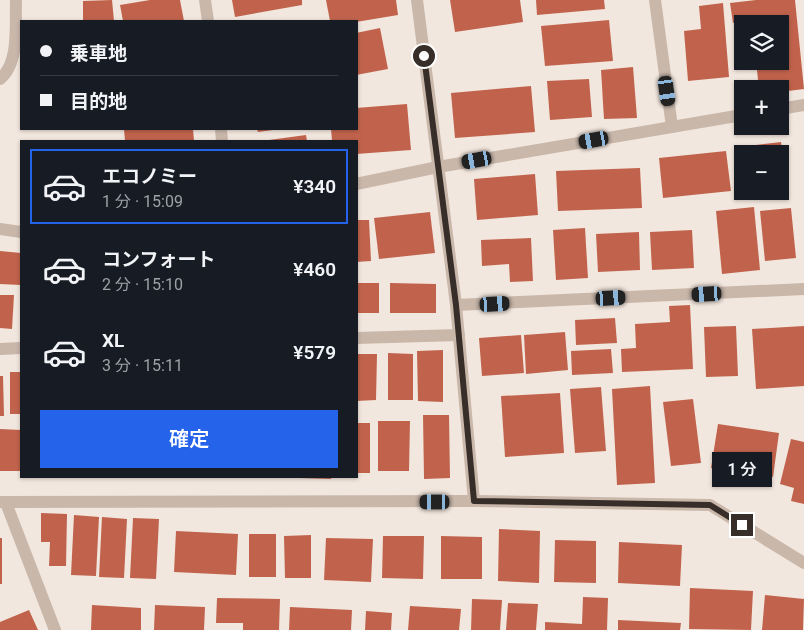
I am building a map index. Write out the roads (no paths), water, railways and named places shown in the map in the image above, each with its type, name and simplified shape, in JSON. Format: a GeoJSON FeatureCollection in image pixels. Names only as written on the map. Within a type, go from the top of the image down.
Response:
{"type":"FeatureCollection","features":[{"type":"Feature","properties":{"kind":"street"},"geometry":{"type":"LineString","coordinates":[[0,79],[8,73],[13,53],[16,0]]}},
{"type":"Feature","properties":{"kind":"street"},"geometry":{"type":"LineString","coordinates":[[205,0],[208,20]]}},
{"type":"Feature","properties":{"kind":"street"},"geometry":{"type":"LineString","coordinates":[[416,0],[456,305],[474,501]]}},
{"type":"Feature","properties":{"kind":"street"},"geometry":{"type":"LineString","coordinates":[[654,0],[672,127]]}},
{"type":"Feature","properties":{"kind":"street"},"geometry":{"type":"LineString","coordinates":[[789,108],[804,105]]}},
{"type":"Feature","properties":{"kind":"street"},"geometry":{"type":"LineString","coordinates":[[358,184],[438,167],[734,116]]}},
{"type":"Feature","properties":{"kind":"street"},"geometry":{"type":"LineString","coordinates":[[0,229],[20,232]]}},
{"type":"Feature","properties":{"kind":"street"},"geometry":{"type":"LineString","coordinates":[[456,305],[804,289]]}},
{"type":"Feature","properties":{"kind":"street"},"geometry":{"type":"LineString","coordinates":[[358,338],[459,336]]}},
{"type":"Feature","properties":{"kind":"street"},"geometry":{"type":"LineString","coordinates":[[0,349],[20,348]]}},
{"type":"Feature","properties":{"kind":"street"},"geometry":{"type":"LineString","coordinates":[[55,630],[3,503],[474,501],[710,505],[804,564]]}}]}
